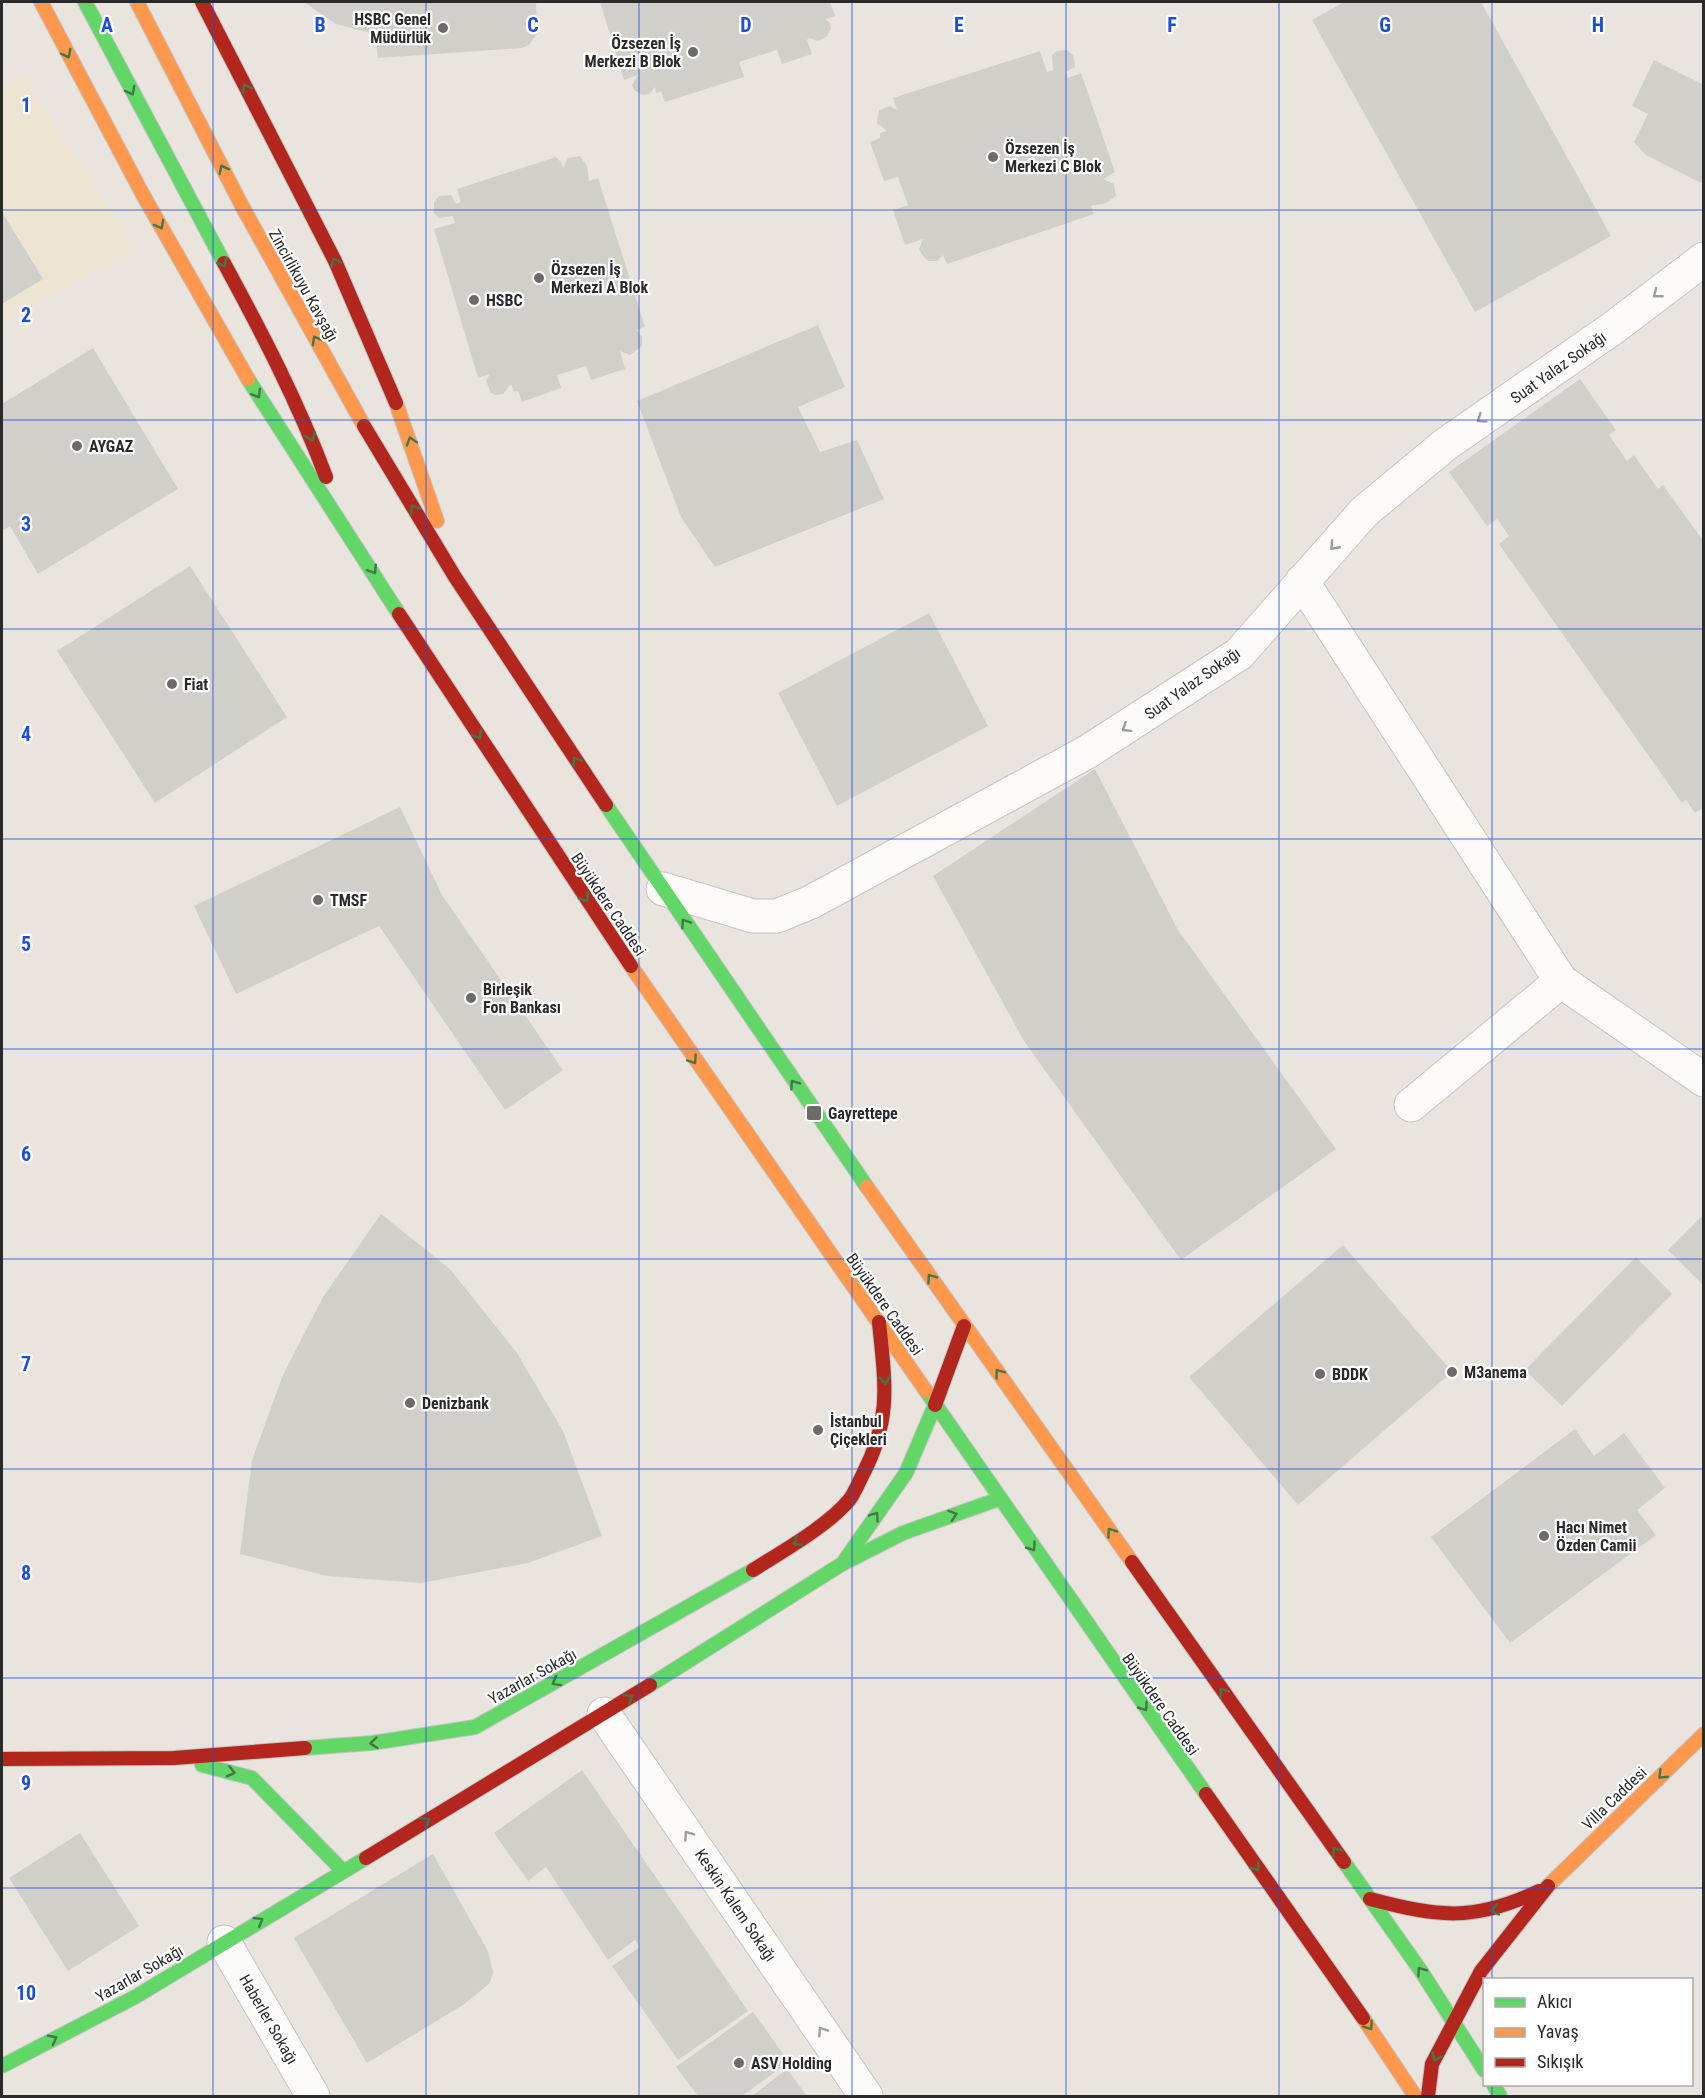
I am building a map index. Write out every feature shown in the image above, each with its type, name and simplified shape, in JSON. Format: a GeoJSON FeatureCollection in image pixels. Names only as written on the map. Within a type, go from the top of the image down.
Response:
{"type":"FeatureCollection","features":[{"type":"Feature","properties":{"kind":"main road"},"geometry":{"type":"LineString","coordinates":[[41,2],[142,195],[230,351],[278,428],[342,521]]}},
{"type":"Feature","properties":{"kind":"main road"},"geometry":{"type":"LineString","coordinates":[[85,2],[276,360],[308,429],[342,521]]}},
{"type":"Feature","properties":{"kind":"main road","name":"Zincirlikuyu Kavşağı"},"geometry":{"type":"LineString","coordinates":[[137,2],[242,206],[352,406],[455,577]]}},
{"type":"Feature","properties":{"kind":"main road"},"geometry":{"type":"LineString","coordinates":[[202,2],[335,261],[406,426],[455,577],[751,1023],[1370,1899],[1454,2020],[1483,2067]]}},
{"type":"Feature","properties":{"kind":"main road","name":"Büyükdere Caddesi"},"geometry":{"type":"LineString","coordinates":[[342,521],[523,806],[694,1062],[879,1322],[999,1499],[1363,2017],[1415,2097]]}},
{"type":"Feature","properties":{"kind":"main road","name":"Yazarlar Sokağı"},"geometry":{"type":"LineString","coordinates":[[2,1759],[174,1758],[372,1743],[475,1727],[655,1633],[808,1535],[850,1499],[874,1452],[884,1417],[886,1389],[879,1322]]}},
{"type":"Feature","properties":{"kind":"main road"},"geometry":{"type":"LineString","coordinates":[[842,1564],[906,1473],[935,1405],[964,1326]]}},
{"type":"Feature","properties":{"kind":"main road","name":"Yazarlar Sokağı"},"geometry":{"type":"LineString","coordinates":[[2,2066],[135,1997],[604,1714],[676,1662],[842,1564],[903,1533],[999,1499]]}},
{"type":"Feature","properties":{"kind":"main road","name":"Villa Caddesi"},"geometry":{"type":"LineString","coordinates":[[1548,1886],[1704,1734]]}},
{"type":"Feature","properties":{"kind":"main road"},"geometry":{"type":"LineString","coordinates":[[174,1758],[252,1778],[343,1871]]}},
{"type":"Feature","properties":{"kind":"main road"},"geometry":{"type":"LineString","coordinates":[[1370,1899],[1434,1915],[1467,1916],[1506,1908],[1548,1886]]}},
{"type":"Feature","properties":{"kind":"main road"},"geometry":{"type":"LineString","coordinates":[[1428,2097],[1432,2064],[1481,1971],[1548,1886]]}},
{"type":"Feature","properties":{"kind":"street","name":"Suat Yalaz Sokağı"},"geometry":{"type":"LineString","coordinates":[[663,890],[753,916],[777,916],[811,902],[1087,752],[1239,654],[1364,512],[1446,444],[1613,328],[1704,259]]}},
{"type":"Feature","properties":{"kind":"street"},"geometry":{"type":"LineString","coordinates":[[1302,581],[1561,981],[1704,1080]]}},
{"type":"Feature","properties":{"kind":"street"},"geometry":{"type":"LineString","coordinates":[[1411,1105],[1561,981]]}},
{"type":"Feature","properties":{"kind":"street","name":"Keskin Kalem Sokağı"},"geometry":{"type":"LineString","coordinates":[[604,1714],[866,2097]]}},
{"type":"Feature","properties":{"kind":"street","name":"Haberler Sokağı"},"geometry":{"type":"LineString","coordinates":[[224,1942],[313,2097]]}},
{"type":"Feature","properties":{"kind":"shaded area"},"geometry":{"type":"Polygon","coordinates":[[[22,73],[135,248],[2,323],[2,90],[22,73]]]}},
{"type":"Feature","properties":{"kind":"building","name":"HSBC Genel Müdürlük"},"geometry":{"type":"Polygon","coordinates":[[[304,2],[536,2],[537,34],[529,45],[522,48],[378,58],[375,34],[336,24],[304,2]]]}},
{"type":"Feature","properties":{"kind":"building","name":"Özsezen İş Merkezi B Blok"},"geometry":{"type":"Polygon","coordinates":[[[600,2],[830,2],[835,16],[825,19],[830,23],[831,29],[826,37],[818,41],[809,38],[807,40],[812,54],[782,64],[777,50],[739,62],[744,77],[665,102],[661,91],[656,93],[655,87],[649,94],[642,95],[634,90],[632,85],[638,75],[624,80],[600,2]]]}},
{"type":"Feature","properties":{"kind":"building"},"geometry":{"type":"Polygon","coordinates":[[[1344,2],[1481,2],[1611,236],[1475,312],[1312,20],[1344,2]]]}},
{"type":"Feature","properties":{"kind":"building","name":"Özsezen İş Merkezi C Blok"},"geometry":{"type":"Polygon","coordinates":[[[1067,50],[1073,55],[1075,67],[1066,72],[1068,78],[1081,73],[1115,172],[1103,179],[1114,184],[1116,196],[1106,203],[1091,206],[1094,214],[947,264],[943,255],[937,261],[928,261],[923,256],[919,249],[923,239],[905,245],[893,210],[908,205],[898,177],[884,181],[870,142],[880,138],[880,133],[887,131],[877,123],[879,110],[890,106],[897,110],[893,98],[1040,51],[1047,72],[1053,70],[1052,55],[1057,51],[1067,50]]]}},
{"type":"Feature","properties":{"kind":"building"},"geometry":{"type":"Polygon","coordinates":[[[1654,60],[1704,85],[1704,177],[1701,183],[1646,155],[1634,142],[1648,114],[1632,106],[1654,60]]]}},
{"type":"Feature","properties":{"kind":"building","name":"Özsezen İş Merkezi A Blok"},"geometry":{"type":"Polygon","coordinates":[[[580,156],[587,166],[589,181],[598,178],[645,327],[636,330],[642,337],[642,346],[630,355],[620,351],[625,369],[591,380],[586,366],[557,375],[561,388],[522,402],[518,391],[514,392],[511,384],[503,394],[496,395],[491,393],[486,381],[490,374],[478,378],[434,229],[455,223],[453,216],[439,218],[434,213],[434,202],[439,196],[451,195],[456,204],[461,202],[457,189],[556,157],[563,168],[568,158],[580,156]]]}},
{"type":"Feature","properties":{"kind":"building"},"geometry":{"type":"Polygon","coordinates":[[[2,212],[43,279],[2,304],[2,212]]]}},
{"type":"Feature","properties":{"kind":"building"},"geometry":{"type":"Polygon","coordinates":[[[818,325],[845,387],[798,407],[820,452],[857,440],[884,499],[715,567],[681,517],[637,401],[818,325]]]}},
{"type":"Feature","properties":{"kind":"building","name":"AYGAZ"},"geometry":{"type":"Polygon","coordinates":[[[93,348],[178,489],[38,574],[10,526],[2,531],[2,404],[93,348]]]}},
{"type":"Feature","properties":{"kind":"building"},"geometry":{"type":"Polygon","coordinates":[[[1580,379],[1616,430],[1609,435],[1627,461],[1634,455],[1658,489],[1663,485],[1704,542],[1704,807],[1695,813],[1686,800],[1682,803],[1499,544],[1509,536],[1497,519],[1487,526],[1449,472],[1580,379]]]}},
{"type":"Feature","properties":{"kind":"building","name":"Fiat"},"geometry":{"type":"Polygon","coordinates":[[[190,566],[287,717],[155,803],[57,651],[190,566]]]}},
{"type":"Feature","properties":{"kind":"building"},"geometry":{"type":"Polygon","coordinates":[[[929,613],[988,726],[837,806],[778,693],[929,613]]]}},
{"type":"Feature","properties":{"kind":"building"},"geometry":{"type":"Polygon","coordinates":[[[1095,769],[1178,930],[1336,1149],[1181,1260],[1024,1041],[933,876],[1095,769]]]}},
{"type":"Feature","properties":{"kind":"building"},"geometry":{"type":"Polygon","coordinates":[[[400,807],[442,895],[563,1070],[505,1110],[379,926],[236,994],[194,906],[400,807]]]}},
{"type":"Feature","properties":{"kind":"building","name":"Denizbank"},"geometry":{"type":"Polygon","coordinates":[[[381,1214],[450,1269],[517,1353],[563,1431],[602,1536],[528,1563],[421,1583],[327,1576],[240,1554],[252,1460],[283,1375],[323,1297],[381,1214]]]}},
{"type":"Feature","properties":{"kind":"building"},"geometry":{"type":"Polygon","coordinates":[[[1704,1214],[1704,1286],[1668,1250],[1704,1214]]]}},
{"type":"Feature","properties":{"kind":"building","name":"BDDK"},"geometry":{"type":"Polygon","coordinates":[[[1343,1245],[1452,1372],[1298,1505],[1189,1377],[1343,1245]]]}},
{"type":"Feature","properties":{"kind":"building"},"geometry":{"type":"Polygon","coordinates":[[[1636,1257],[1672,1294],[1562,1406],[1525,1370],[1636,1257]]]}},
{"type":"Feature","properties":{"kind":"building","name":"Hacı Nimet Özden Camii"},"geometry":{"type":"Polygon","coordinates":[[[1575,1429],[1594,1456],[1624,1433],[1665,1488],[1637,1510],[1656,1535],[1510,1643],[1431,1537],[1575,1429]]]}},
{"type":"Feature","properties":{"kind":"building"},"geometry":{"type":"Polygon","coordinates":[[[582,1770],[748,2011],[678,2060],[612,1966],[640,1947],[635,1940],[608,1960],[546,1867],[528,1881],[494,1833],[582,1770]]]}},
{"type":"Feature","properties":{"kind":"building"},"geometry":{"type":"Polygon","coordinates":[[[80,1833],[139,1926],[68,1971],[9,1878],[80,1833]]]}},
{"type":"Feature","properties":{"kind":"building"},"geometry":{"type":"Polygon","coordinates":[[[433,1854],[488,1951],[493,1972],[490,1983],[463,2005],[367,2063],[294,1938],[433,1854]]]}},
{"type":"Feature","properties":{"kind":"building"},"geometry":{"type":"Polygon","coordinates":[[[753,2012],[789,2062],[742,2096],[698,2096],[676,2067],[753,2012]]]}},
{"type":"Feature","properties":{"kind":"building"},"geometry":{"type":"Polygon","coordinates":[[[787,2069],[807,2096],[752,2096],[787,2069]]]}},
{"type":"Feature","properties":{"kind":"traffic: fast"},"geometry":{"type":"LineString","coordinates":[[85,2],[224,263]]}},
{"type":"Feature","properties":{"kind":"traffic: fast"},"geometry":{"type":"LineString","coordinates":[[248,379],[399,614]]}},
{"type":"Feature","properties":{"kind":"traffic: fast"},"geometry":{"type":"LineString","coordinates":[[606,805],[867,1187]]}},
{"type":"Feature","properties":{"kind":"traffic: fast"},"geometry":{"type":"LineString","coordinates":[[926,1391],[1206,1794]]}},
{"type":"Feature","properties":{"kind":"traffic: fast"},"geometry":{"type":"LineString","coordinates":[[845,1560],[906,1473],[935,1405]]}},
{"type":"Feature","properties":{"kind":"traffic: fast"},"geometry":{"type":"LineString","coordinates":[[650,1685],[842,1564],[903,1533],[999,1499]]}},
{"type":"Feature","properties":{"kind":"traffic: fast"},"geometry":{"type":"LineString","coordinates":[[305,1748],[372,1743],[475,1727],[753,1570]]}},
{"type":"Feature","properties":{"kind":"traffic: fast"},"geometry":{"type":"LineString","coordinates":[[202,1765],[252,1778],[343,1871]]}},
{"type":"Feature","properties":{"kind":"traffic: fast"},"geometry":{"type":"LineString","coordinates":[[2,2066],[135,1997],[366,1858]]}},
{"type":"Feature","properties":{"kind":"traffic: fast"},"geometry":{"type":"LineString","coordinates":[[1344,1862],[1421,1971],[1483,2068]]}},
{"type":"Feature","properties":{"kind":"traffic: fast"},"geometry":{"type":"LineString","coordinates":[[1494,2086],[1500,2096]]}},
{"type":"Feature","properties":{"kind":"traffic: slow"},"geometry":{"type":"LineString","coordinates":[[41,2],[143,195],[248,379]]}},
{"type":"Feature","properties":{"kind":"traffic: slow"},"geometry":{"type":"LineString","coordinates":[[137,2],[242,206],[364,426]]}},
{"type":"Feature","properties":{"kind":"traffic: slow"},"geometry":{"type":"LineString","coordinates":[[396,403],[437,521]]}},
{"type":"Feature","properties":{"kind":"traffic: slow"},"geometry":{"type":"LineString","coordinates":[[631,966],[926,1391]]}},
{"type":"Feature","properties":{"kind":"traffic: slow"},"geometry":{"type":"LineString","coordinates":[[867,1187],[1132,1562]]}},
{"type":"Feature","properties":{"kind":"traffic: slow"},"geometry":{"type":"LineString","coordinates":[[1548,1886],[1704,1734]]}},
{"type":"Feature","properties":{"kind":"traffic: slow"},"geometry":{"type":"LineString","coordinates":[[1363,2018],[1415,2096]]}},
{"type":"Feature","properties":{"kind":"traffic: jam"},"geometry":{"type":"LineString","coordinates":[[202,2],[335,261],[396,403]]}},
{"type":"Feature","properties":{"kind":"traffic: jam"},"geometry":{"type":"LineString","coordinates":[[224,263],[279,368],[326,477]]}},
{"type":"Feature","properties":{"kind":"traffic: jam"},"geometry":{"type":"LineString","coordinates":[[364,426],[455,577],[606,805]]}},
{"type":"Feature","properties":{"kind":"traffic: jam"},"geometry":{"type":"LineString","coordinates":[[399,614],[631,966]]}},
{"type":"Feature","properties":{"kind":"traffic: jam"},"geometry":{"type":"LineString","coordinates":[[753,1570],[830,1519],[850,1499],[855,1490],[872,1454],[879,1435],[882,1417],[884,1382],[879,1322]]}},
{"type":"Feature","properties":{"kind":"traffic: jam"},"geometry":{"type":"LineString","coordinates":[[935,1405],[964,1326]]}},
{"type":"Feature","properties":{"kind":"traffic: jam"},"geometry":{"type":"LineString","coordinates":[[1132,1562],[1344,1862]]}},
{"type":"Feature","properties":{"kind":"traffic: jam"},"geometry":{"type":"LineString","coordinates":[[366,1858],[650,1685]]}},
{"type":"Feature","properties":{"kind":"traffic: jam"},"geometry":{"type":"LineString","coordinates":[[2,1759],[174,1758],[305,1748]]}},
{"type":"Feature","properties":{"kind":"traffic: jam"},"geometry":{"type":"LineString","coordinates":[[1206,1794],[1363,2018]]}},
{"type":"Feature","properties":{"kind":"traffic: jam"},"geometry":{"type":"LineString","coordinates":[[1428,2096],[1432,2064],[1481,1971],[1548,1886]]}},
{"type":"Feature","properties":{"kind":"traffic: jam"},"geometry":{"type":"LineString","coordinates":[[1370,1899],[1416,1910],[1456,1913],[1494,1908],[1539,1891]]}},
{"type":"Feature","properties":{"kind":"place","name":"HSBC Genel Müdürlük"},"geometry":{"type":"Point","coordinates":[443,28]}},
{"type":"Feature","properties":{"kind":"place","name":"Özsezen İş Merkezi B Blok"},"geometry":{"type":"Point","coordinates":[693,52]}},
{"type":"Feature","properties":{"kind":"place","name":"Özsezen İş Merkezi C Blok"},"geometry":{"type":"Point","coordinates":[993,157]}},
{"type":"Feature","properties":{"kind":"place","name":"Özsezen İş Merkezi A Blok"},"geometry":{"type":"Point","coordinates":[539,278]}},
{"type":"Feature","properties":{"kind":"place","name":"HSBC"},"geometry":{"type":"Point","coordinates":[474,300]}},
{"type":"Feature","properties":{"kind":"place","name":"AYGAZ"},"geometry":{"type":"Point","coordinates":[77,446]}},
{"type":"Feature","properties":{"kind":"place","name":"Fiat"},"geometry":{"type":"Point","coordinates":[172,684]}},
{"type":"Feature","properties":{"kind":"place","name":"TMSF"},"geometry":{"type":"Point","coordinates":[318,900]}},
{"type":"Feature","properties":{"kind":"place","name":"Birleşik Fon Bankası"},"geometry":{"type":"Point","coordinates":[471,998]}},
{"type":"Feature","properties":{"kind":"place","name":"Gayrettepe"},"geometry":{"type":"Point","coordinates":[814,1113]}},
{"type":"Feature","properties":{"kind":"place","name":"M3anema"},"geometry":{"type":"Point","coordinates":[1452,1372]}},
{"type":"Feature","properties":{"kind":"place","name":"BDDK"},"geometry":{"type":"Point","coordinates":[1320,1374]}},
{"type":"Feature","properties":{"kind":"place","name":"Denizbank"},"geometry":{"type":"Point","coordinates":[410,1403]}},
{"type":"Feature","properties":{"kind":"place","name":"İstanbul Çiçekleri"},"geometry":{"type":"Point","coordinates":[818,1430]}},
{"type":"Feature","properties":{"kind":"place","name":"Hacı Nimet Özden Camii"},"geometry":{"type":"Point","coordinates":[1544,1536]}},
{"type":"Feature","properties":{"kind":"place","name":"ASV Holding"},"geometry":{"type":"Point","coordinates":[739,2063]}}]}
